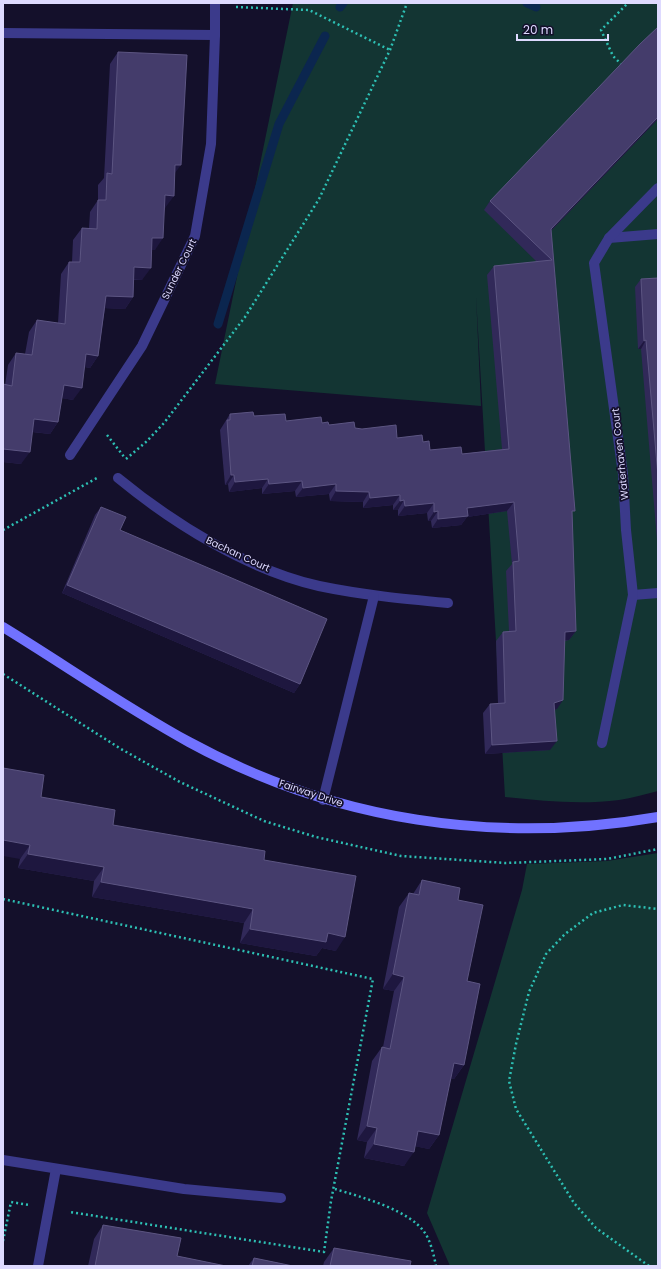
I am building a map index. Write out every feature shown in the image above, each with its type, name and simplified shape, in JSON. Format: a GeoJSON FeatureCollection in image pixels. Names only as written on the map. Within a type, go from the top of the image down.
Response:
{"type":"FeatureCollection","features":[{"type":"Feature","properties":{"kind":"street","name":"Fairway Drive"},"geometry":{"type":"LineString","coordinates":[[3,626],[190,743],[244,769],[324,800],[380,813],[455,825],[524,829],[612,825],[658,817]]}},
{"type":"Feature","properties":{"kind":"lane","name":"Sunder Court"},"geometry":{"type":"LineString","coordinates":[[70,456],[142,346],[195,236],[211,144],[215,4]]}},
{"type":"Feature","properties":{"kind":"lane"},"geometry":{"type":"LineString","coordinates":[[3,33],[215,35]]}},
{"type":"Feature","properties":{"kind":"lane","name":"Waterhaven Court"},"geometry":{"type":"LineString","coordinates":[[602,743],[632,595],[623,474],[594,263],[609,238],[658,188]]}},
{"type":"Feature","properties":{"kind":"lane"},"geometry":{"type":"LineString","coordinates":[[609,238],[658,234]]}},
{"type":"Feature","properties":{"kind":"lane","name":"Bachan Court"},"geometry":{"type":"LineString","coordinates":[[118,478],[202,537],[274,571],[318,585],[374,596],[448,603]]}},
{"type":"Feature","properties":{"kind":"lane"},"geometry":{"type":"LineString","coordinates":[[632,595],[658,593]]}},
{"type":"Feature","properties":{"kind":"lane"},"geometry":{"type":"LineString","coordinates":[[324,800],[374,596]]}},
{"type":"Feature","properties":{"kind":"lane"},"geometry":{"type":"LineString","coordinates":[[3,1160],[184,1190],[281,1198]]}},
{"type":"Feature","properties":{"kind":"lane"},"geometry":{"type":"LineString","coordinates":[[38,1266],[56,1169]]}},
{"type":"Feature","properties":{"kind":"path"},"geometry":{"type":"LineString","coordinates":[[126,460],[164,423],[245,317],[319,199],[390,50],[407,3]]}},
{"type":"Feature","properties":{"kind":"path"},"geometry":{"type":"LineString","coordinates":[[623,66],[613,56],[601,30],[628,3]]}},
{"type":"Feature","properties":{"kind":"path"},"geometry":{"type":"LineString","coordinates":[[215,4],[309,10],[390,50]]}},
{"type":"Feature","properties":{"kind":"path"},"geometry":{"type":"LineString","coordinates":[[94,419],[126,460],[131,488]]}},
{"type":"Feature","properties":{"kind":"path"},"geometry":{"type":"LineString","coordinates":[[3,530],[81,488],[100,476]]}},
{"type":"Feature","properties":{"kind":"path"},"geometry":{"type":"LineString","coordinates":[[3,899],[373,979],[334,1189],[324,1252],[11,1202],[3,1241]]}},
{"type":"Feature","properties":{"kind":"path"},"geometry":{"type":"LineString","coordinates":[[649,1266],[596,1228],[574,1203],[516,1109],[509,1082],[516,1044],[529,992],[546,954],[565,934],[593,912],[623,905],[658,909]]}},
{"type":"Feature","properties":{"kind":"path"},"geometry":{"type":"LineString","coordinates":[[334,1189],[369,1200],[404,1214],[425,1233],[436,1266]]}},
{"type":"Feature","properties":{"kind":"green space"},"geometry":{"type":"Polygon","coordinates":[[[293,3],[658,3],[658,791],[619,800],[590,802],[547,801],[505,797],[476,296],[481,406],[215,384],[293,3]]]}},
{"type":"Feature","properties":{"kind":"green space"},"geometry":{"type":"Polygon","coordinates":[[[658,853],[658,1266],[450,1266],[427,1213],[522,890],[527,864],[607,861],[658,853]]]}},
{"type":"Feature","properties":{"kind":"building"},"geometry":{"type":"Polygon","coordinates":[[[658,27],[658,117],[551,229],[575,511],[572,511],[576,631],[565,632],[563,700],[554,703],[557,741],[492,745],[490,704],[505,703],[503,632],[516,631],[513,562],[519,561],[514,502],[467,508],[468,516],[438,519],[438,511],[434,512],[434,503],[405,506],[404,500],[400,501],[400,495],[370,498],[369,492],[336,491],[336,484],[303,488],[302,481],[269,484],[268,479],[235,482],[234,475],[231,475],[227,420],[230,420],[230,414],[253,412],[254,416],[285,414],[286,421],[321,417],[322,423],[328,422],[329,425],[354,422],[355,428],[362,429],[396,425],[397,438],[422,435],[423,442],[429,441],[430,450],[461,447],[462,454],[509,449],[494,266],[552,260],[490,201],[658,27]]]}},
{"type":"Feature","properties":{"kind":"building"},"geometry":{"type":"Polygon","coordinates":[[[118,52],[187,55],[181,165],[175,165],[174,196],[165,195],[163,238],[152,238],[151,268],[134,267],[133,297],[106,296],[98,356],[86,354],[82,388],[64,385],[58,422],[34,419],[30,452],[3,449],[3,384],[12,386],[16,353],[32,355],[37,320],[65,324],[69,262],[80,262],[82,228],[97,229],[98,200],[106,200],[107,173],[112,174],[118,52]]]}},
{"type":"Feature","properties":{"kind":"building"},"geometry":{"type":"Polygon","coordinates":[[[658,278],[658,476],[646,340],[644,341],[641,279],[658,278]]]}},
{"type":"Feature","properties":{"kind":"building"},"geometry":{"type":"Polygon","coordinates":[[[101,507],[126,517],[120,530],[327,619],[300,684],[67,585],[101,507]]]}},
{"type":"Feature","properties":{"kind":"building"},"geometry":{"type":"Polygon","coordinates":[[[3,768],[44,775],[41,797],[115,810],[113,825],[265,851],[264,860],[356,876],[345,937],[328,933],[326,942],[250,929],[253,909],[101,882],[104,867],[28,854],[30,845],[3,840],[3,768]]]}},
{"type":"Feature","properties":{"kind":"building"},"geometry":{"type":"Polygon","coordinates":[[[422,880],[460,888],[458,900],[483,905],[467,981],[480,984],[464,1065],[454,1063],[439,1135],[418,1131],[414,1152],[374,1144],[377,1128],[367,1126],[382,1047],[390,1049],[404,977],[393,974],[409,893],[419,895],[422,880]]]}},
{"type":"Feature","properties":{"kind":"building"},"geometry":{"type":"Polygon","coordinates":[[[103,1225],[181,1238],[177,1256],[226,1266],[95,1266],[103,1225]]]}},
{"type":"Feature","properties":{"kind":"building"},"geometry":{"type":"Polygon","coordinates":[[[334,1248],[411,1261],[410,1266],[330,1266],[334,1248]]]}},
{"type":"Feature","properties":{"kind":"building"},"geometry":{"type":"Polygon","coordinates":[[[254,1258],[293,1266],[252,1266],[254,1258]]]}},
{"type":"Feature","properties":{"kind":"waterway"},"geometry":{"type":"LineString","coordinates":[[340,7],[343,3]]}},
{"type":"Feature","properties":{"kind":"waterway"},"geometry":{"type":"LineString","coordinates":[[527,3],[536,7]]}},
{"type":"Feature","properties":{"kind":"waterway"},"geometry":{"type":"LineString","coordinates":[[218,324],[279,124],[325,36]]}}]}
